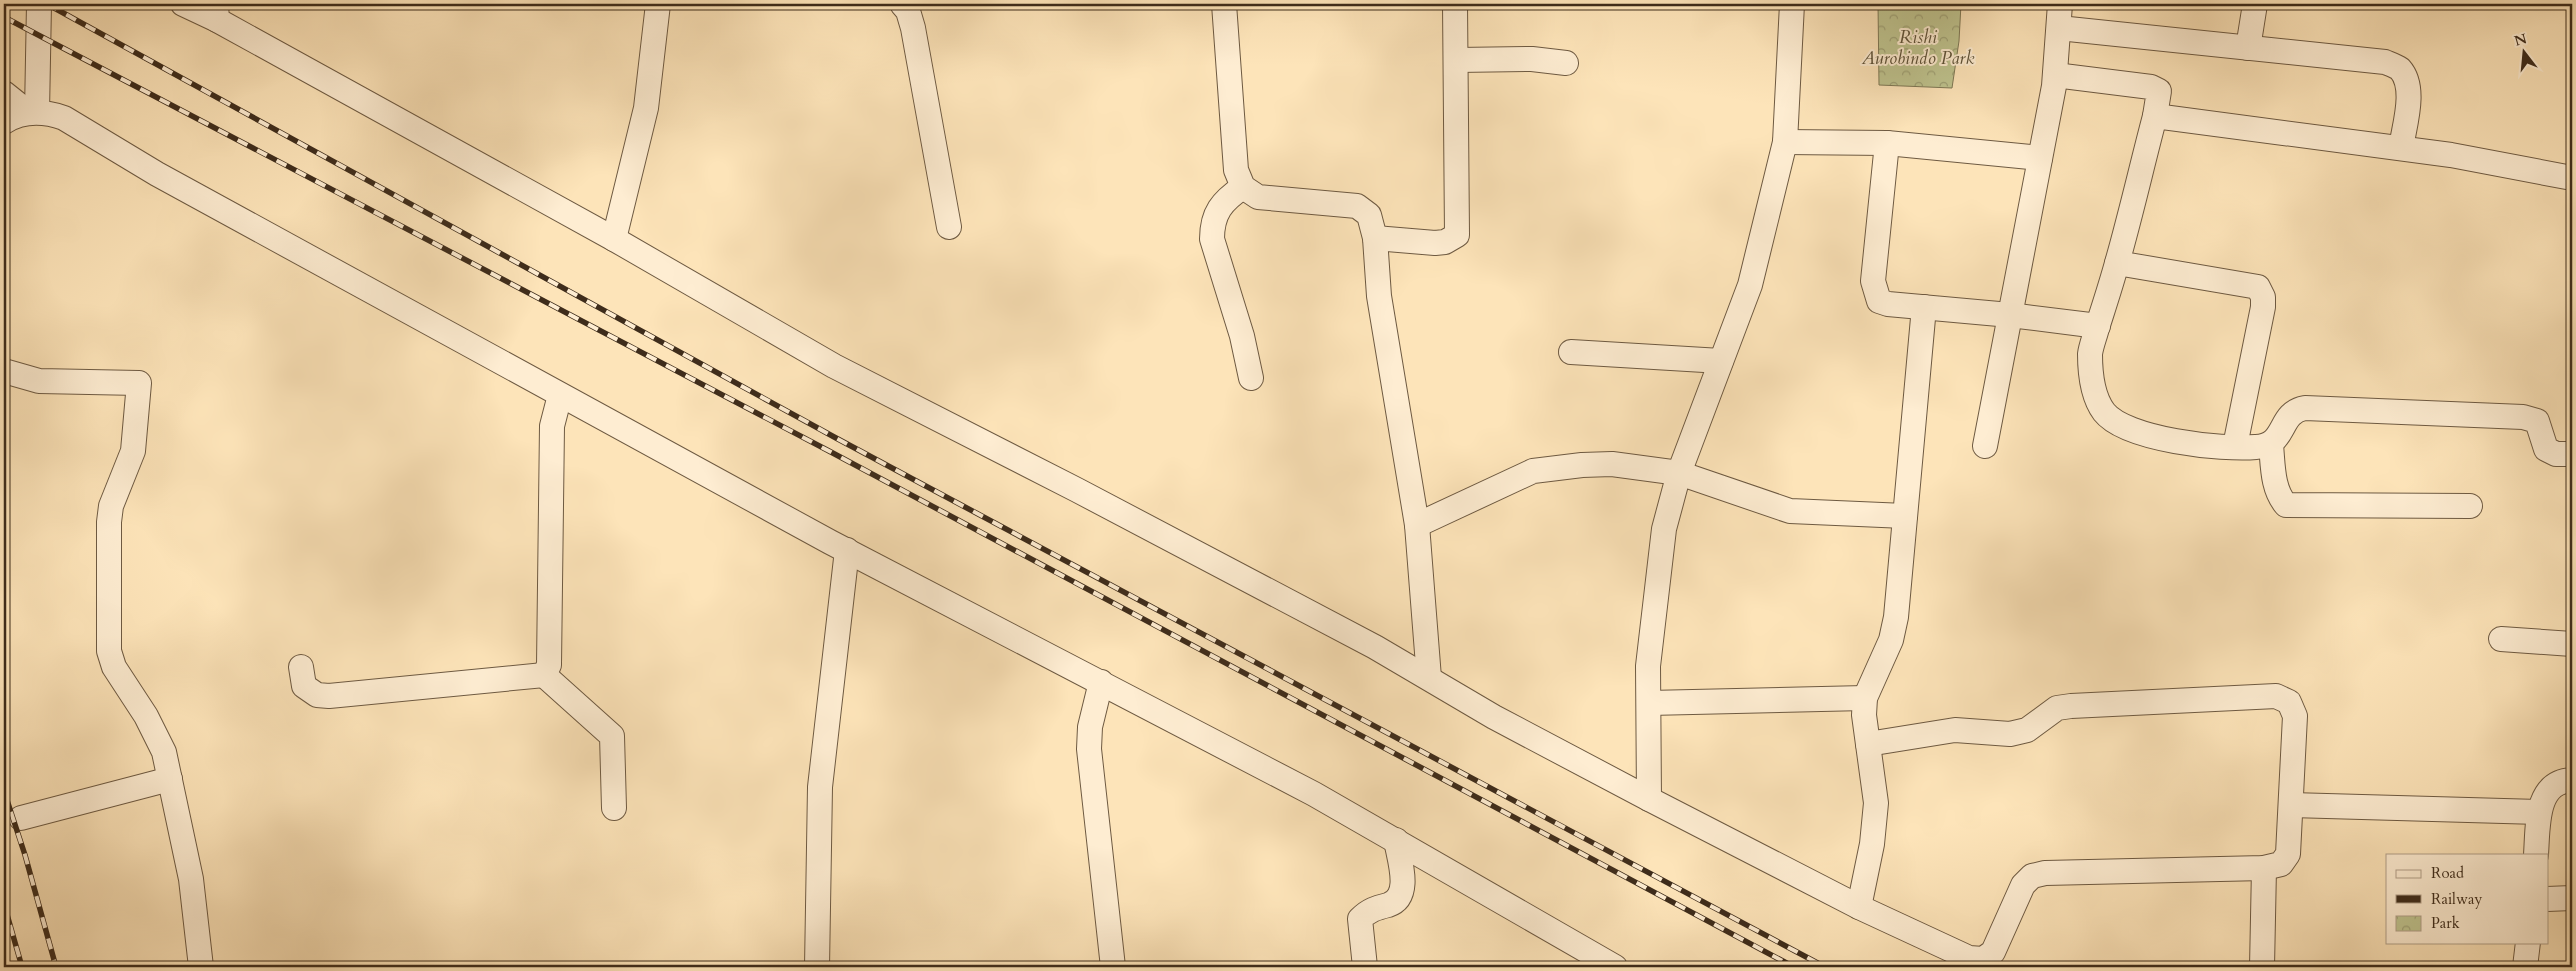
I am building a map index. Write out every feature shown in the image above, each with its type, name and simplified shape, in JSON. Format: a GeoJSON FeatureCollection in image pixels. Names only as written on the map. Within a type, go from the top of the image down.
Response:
{"type":"FeatureCollection","features":[{"type":"Feature","properties":{"kind":"street"},"geometry":{"type":"LineString","coordinates":[[33,113],[39,4]]}},
{"type":"Feature","properties":{"kind":"street"},"geometry":{"type":"LineString","coordinates":[[183,4],[216,12],[834,366],[1086,494],[1375,647],[1494,717],[1649,799],[1859,907],[1969,958],[1983,959],[1993,952],[2022,885],[2032,876],[2045,873],[2264,868],[2281,864],[2288,854],[2295,716],[2289,702],[2276,696],[2071,706],[2057,708],[2028,730],[2010,734],[1954,730],[1868,744]]}},
{"type":"Feature","properties":{"kind":"street"},"geometry":{"type":"LineString","coordinates":[[614,239],[646,108],[658,4]]}},
{"type":"Feature","properties":{"kind":"street"},"geometry":{"type":"LineString","coordinates":[[902,4],[908,11],[913,28],[948,228]]}},
{"type":"Feature","properties":{"kind":"street"},"geometry":{"type":"LineString","coordinates":[[1224,4],[1236,170],[1243,187],[1258,198],[1357,206],[1369,215],[1374,238],[1379,296],[1417,525],[1428,678]]}},
{"type":"Feature","properties":{"kind":"street"},"geometry":{"type":"LineString","coordinates":[[1374,238],[1445,242],[1457,235],[1455,4]]}},
{"type":"Feature","properties":{"kind":"street"},"geometry":{"type":"LineString","coordinates":[[1649,799],[1648,666],[1664,529],[1679,473],[1750,285],[1785,142],[1792,4]]}},
{"type":"Feature","properties":{"kind":"street"},"geometry":{"type":"LineString","coordinates":[[1985,446],[2055,75],[2060,4]]}},
{"type":"Feature","properties":{"kind":"street"},"geometry":{"type":"LineString","coordinates":[[2248,48],[2255,4]]}},
{"type":"Feature","properties":{"kind":"street"},"geometry":{"type":"LineString","coordinates":[[2058,28],[2386,62],[2399,68],[2405,78],[2409,94],[2401,148]]}},
{"type":"Feature","properties":{"kind":"street"},"geometry":{"type":"LineString","coordinates":[[1456,60],[1532,59],[1566,63]]}},
{"type":"Feature","properties":{"kind":"street"},"geometry":{"type":"LineString","coordinates":[[2055,75],[2151,87],[2159,91],[2159,100],[2117,263],[2090,352],[2092,388],[2104,413],[2128,428],[2155,437],[2191,444],[2256,447],[2271,445],[2280,434],[2287,419],[2295,410],[2305,408],[2523,417],[2537,421],[2546,449],[2556,454],[2572,454]]}},
{"type":"Feature","properties":{"kind":"street"},"geometry":{"type":"LineString","coordinates":[[4,93],[33,113]]}},
{"type":"Feature","properties":{"kind":"street"},"geometry":{"type":"LineString","coordinates":[[4,122],[33,113],[47,112],[64,118],[157,174],[560,395],[847,550],[1314,794],[1615,967]]}},
{"type":"Feature","properties":{"kind":"street"},"geometry":{"type":"LineString","coordinates":[[2155,116],[2489,161],[2572,178]]}},
{"type":"Feature","properties":{"kind":"street"},"geometry":{"type":"LineString","coordinates":[[1785,142],[1887,143],[2040,158]]}},
{"type":"Feature","properties":{"kind":"street"},"geometry":{"type":"LineString","coordinates":[[1887,143],[1873,281],[1875,293],[1880,301],[1888,304],[2010,315],[2098,326]]}},
{"type":"Feature","properties":{"kind":"street"},"geometry":{"type":"LineString","coordinates":[[1243,187],[1226,198],[1217,210],[1212,224],[1212,239],[1242,336],[1251,378]]}},
{"type":"Feature","properties":{"kind":"street"},"geometry":{"type":"LineString","coordinates":[[2117,263],[2258,287],[2263,296],[2263,307],[2235,446]]}},
{"type":"Feature","properties":{"kind":"street"},"geometry":{"type":"LineString","coordinates":[[1859,907],[1876,821],[1876,803],[1864,715],[1865,698],[1893,632],[1924,308]]}},
{"type":"Feature","properties":{"kind":"street"},"geometry":{"type":"LineString","coordinates":[[1571,352],[1721,361]]}},
{"type":"Feature","properties":{"kind":"street"},"geometry":{"type":"LineString","coordinates":[[4,371],[39,381],[139,383],[133,451],[112,506],[109,522],[109,651],[114,668],[146,716],[164,752],[191,879],[201,967]]}},
{"type":"Feature","properties":{"kind":"street"},"geometry":{"type":"LineString","coordinates":[[544,675],[550,665],[552,426],[560,395]]}},
{"type":"Feature","properties":{"kind":"street"},"geometry":{"type":"LineString","coordinates":[[2271,445],[2276,489],[2286,504],[2470,506]]}},
{"type":"Feature","properties":{"kind":"street"},"geometry":{"type":"LineString","coordinates":[[1417,525],[1534,471],[1582,465],[1612,464],[1679,473],[1741,496],[1790,511],[1905,516]]}},
{"type":"Feature","properties":{"kind":"street"},"geometry":{"type":"LineString","coordinates":[[817,967],[820,787],[847,550]]}},
{"type":"Feature","properties":{"kind":"street"},"geometry":{"type":"LineString","coordinates":[[2501,639],[2572,644]]}},
{"type":"Feature","properties":{"kind":"street"},"geometry":{"type":"LineString","coordinates":[[301,666],[304,686],[316,695],[329,696],[544,675],[612,736],[614,808]]}},
{"type":"Feature","properties":{"kind":"street"},"geometry":{"type":"LineString","coordinates":[[1101,682],[1090,727],[1089,749],[1113,967]]}},
{"type":"Feature","properties":{"kind":"street"},"geometry":{"type":"LineString","coordinates":[[1649,703],[1865,698]]}},
{"type":"Feature","properties":{"kind":"street"},"geometry":{"type":"LineString","coordinates":[[21,818],[170,779]]}},
{"type":"Feature","properties":{"kind":"street"},"geometry":{"type":"LineString","coordinates":[[2536,854],[2540,812],[2547,792],[2560,780],[2572,780]]}},
{"type":"Feature","properties":{"kind":"street"},"geometry":{"type":"LineString","coordinates":[[2291,805],[2540,812]]}},
{"type":"Feature","properties":{"kind":"street"},"geometry":{"type":"LineString","coordinates":[[1365,967],[1360,919],[1367,911],[1391,904],[1400,896],[1403,887],[1396,840]]}},
{"type":"Feature","properties":{"kind":"street"},"geometry":{"type":"LineString","coordinates":[[2262,967],[2264,868]]}},
{"type":"Feature","properties":{"kind":"street"},"geometry":{"type":"LineString","coordinates":[[2548,899],[2572,898]]}},
{"type":"Feature","properties":{"kind":"street"},"geometry":{"type":"LineString","coordinates":[[2525,967],[2528,944]]}},
{"type":"Feature","properties":{"kind":"green space","name":"Rishi Aurobindo Park"},"geometry":{"type":"Polygon","coordinates":[[[1878,4],[1961,4],[1959,41],[1952,88],[1879,85],[1878,4]]]}},
{"type":"Feature","properties":{"kind":"railway"},"geometry":{"type":"LineString","coordinates":[[47,4],[836,438],[1825,967]]}},
{"type":"Feature","properties":{"kind":"railway"},"geometry":{"type":"LineString","coordinates":[[4,17],[829,451],[1794,967]]}},
{"type":"Feature","properties":{"kind":"railway"},"geometry":{"type":"LineString","coordinates":[[4,791],[25,855],[56,967]]}},
{"type":"Feature","properties":{"kind":"railway"},"geometry":{"type":"LineString","coordinates":[[4,904],[22,967]]}}]}
